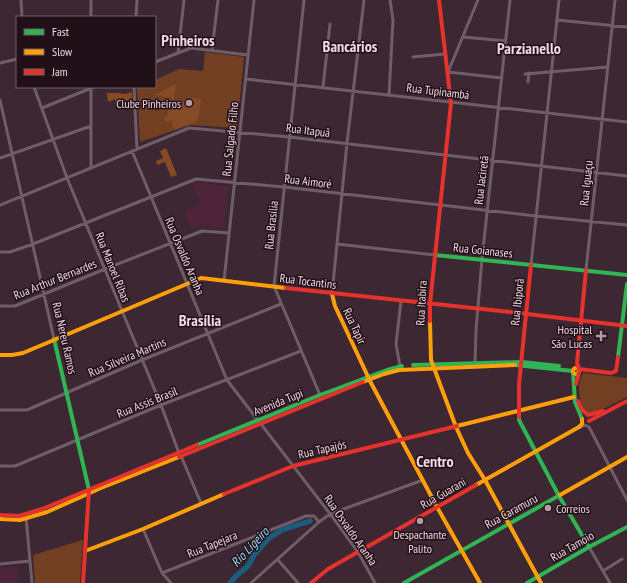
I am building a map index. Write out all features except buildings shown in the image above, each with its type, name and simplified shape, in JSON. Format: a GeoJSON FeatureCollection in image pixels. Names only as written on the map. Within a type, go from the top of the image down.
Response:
{"type":"FeatureCollection","features":[{"type":"Feature","properties":{"kind":"street"},"geometry":{"type":"LineString","coordinates":[[21,0],[22,16]]}},
{"type":"Feature","properties":{"kind":"street"},"geometry":{"type":"LineString","coordinates":[[91,0],[91,16]]}},
{"type":"Feature","properties":{"kind":"street"},"geometry":{"type":"LineString","coordinates":[[136,16],[137,0]]}},
{"type":"Feature","properties":{"kind":"street"},"geometry":{"type":"LineString","coordinates":[[178,53],[184,0]]}},
{"type":"Feature","properties":{"kind":"street"},"geometry":{"type":"LineString","coordinates":[[212,50],[218,0]]}},
{"type":"Feature","properties":{"kind":"street","name":"Rua Salgado Filho"},"geometry":{"type":"LineString","coordinates":[[224,281],[254,0]]}},
{"type":"Feature","properties":{"kind":"street","name":"Rua Brasília"},"geometry":{"type":"LineString","coordinates":[[304,0],[274,286],[320,395]]}},
{"type":"Feature","properties":{"kind":"street","name":"Rua Tapir"},"geometry":{"type":"LineString","coordinates":[[364,0],[336,244],[332,294],[335,306],[369,379],[437,507],[480,583]]}},
{"type":"Feature","properties":{"kind":"street"},"geometry":{"type":"LineString","coordinates":[[389,95],[393,20],[390,0]]}},
{"type":"Feature","properties":{"kind":"street","name":"Rua Itabira"},"geometry":{"type":"LineString","coordinates":[[439,0],[451,103],[430,304],[433,366],[456,427],[468,453],[485,480],[541,583]]}},
{"type":"Feature","properties":{"kind":"street"},"geometry":{"type":"LineString","coordinates":[[478,0],[448,72],[502,78]]}},
{"type":"Feature","properties":{"kind":"street","name":"Rua Jaciretã"},"geometry":{"type":"LineString","coordinates":[[476,363],[482,259],[510,0]]}},
{"type":"Feature","properties":{"kind":"street","name":"Rua Ibiporã"},"geometry":{"type":"LineString","coordinates":[[559,0],[519,384],[518,411],[519,420],[559,496],[610,583]]}},
{"type":"Feature","properties":{"kind":"street","name":"Rua Iguaçu"},"geometry":{"type":"LineString","coordinates":[[582,419],[574,397],[576,370],[615,0]]}},
{"type":"Feature","properties":{"kind":"street"},"geometry":{"type":"LineString","coordinates":[[557,20],[627,27]]}},
{"type":"Feature","properties":{"kind":"street"},"geometry":{"type":"LineString","coordinates":[[323,88],[330,24]]}},
{"type":"Feature","properties":{"kind":"street"},"geometry":{"type":"LineString","coordinates":[[463,37],[506,41]]}},
{"type":"Feature","properties":{"kind":"street"},"geometry":{"type":"LineString","coordinates":[[156,62],[191,48],[248,55]]}},
{"type":"Feature","properties":{"kind":"street"},"geometry":{"type":"LineString","coordinates":[[413,57],[445,54]]}},
{"type":"Feature","properties":{"kind":"street"},"geometry":{"type":"LineString","coordinates":[[0,63],[16,59]]}},
{"type":"Feature","properties":{"kind":"street"},"geometry":{"type":"LineString","coordinates":[[525,74],[608,67]]}},
{"type":"Feature","properties":{"kind":"street"},"geometry":{"type":"LineString","coordinates":[[528,82],[529,73]]}},
{"type":"Feature","properties":{"kind":"street","name":"Rua Tupinambá"},"geometry":{"type":"LineString","coordinates":[[246,79],[451,103],[603,118],[627,122]]}},
{"type":"Feature","properties":{"kind":"street","name":"Rua Manoel Ribas"},"geometry":{"type":"LineString","coordinates":[[34,88],[52,140],[85,223],[201,503]]}},
{"type":"Feature","properties":{"kind":"street"},"geometry":{"type":"LineString","coordinates":[[42,108],[90,88]]}},
{"type":"Feature","properties":{"kind":"street"},"geometry":{"type":"LineString","coordinates":[[91,168],[92,88]]}},
{"type":"Feature","properties":{"kind":"street"},"geometry":{"type":"LineString","coordinates":[[134,88],[137,149]]}},
{"type":"Feature","properties":{"kind":"street","name":"Rua Nereu Ramos"},"geometry":{"type":"LineString","coordinates":[[0,100],[89,491],[83,583]]}},
{"type":"Feature","properties":{"kind":"street"},"geometry":{"type":"LineString","coordinates":[[0,158],[91,126]]}},
{"type":"Feature","properties":{"kind":"street","name":"Rua Itapuã"},"geometry":{"type":"LineString","coordinates":[[0,206],[189,128],[347,143],[627,176]]}},
{"type":"Feature","properties":{"kind":"street","name":"Rua Osvaldo Aranha"},"geometry":{"type":"LineString","coordinates":[[132,151],[227,380],[358,552],[375,583]]}},
{"type":"Feature","properties":{"kind":"street","name":"Rua Aimoré"},"geometry":{"type":"LineString","coordinates":[[0,252],[10,252],[33,244],[196,179],[284,187],[627,225]]}},
{"type":"Feature","properties":{"kind":"street","name":"Rua Arthur Bernardes"},"geometry":{"type":"LineString","coordinates":[[0,306],[15,306],[104,269],[202,231],[229,234]]}},
{"type":"Feature","properties":{"kind":"street","name":"Rua Goianases"},"geometry":{"type":"LineString","coordinates":[[336,244],[586,270],[627,276]]}},
{"type":"Feature","properties":{"kind":"street","name":"Rua Tocantins"},"geometry":{"type":"LineString","coordinates":[[0,355],[18,354],[201,278],[625,326]]}},
{"type":"Feature","properties":{"kind":"street"},"geometry":{"type":"LineString","coordinates":[[625,326],[627,284]]}},
{"type":"Feature","properties":{"kind":"street"},"geometry":{"type":"LineString","coordinates":[[400,366],[396,344],[401,301]]}},
{"type":"Feature","properties":{"kind":"street","name":"Rua Silveira Martins"},"geometry":{"type":"LineString","coordinates":[[0,410],[27,410],[142,360],[281,304]]}},
{"type":"Feature","properties":{"kind":"street","name":"Avenida Tupi"},"geometry":{"type":"LineString","coordinates":[[259,422],[320,395],[399,370],[476,363],[522,364],[611,373],[616,371],[617,368],[625,326]]}},
{"type":"Feature","properties":{"kind":"street","name":"Rua Assis Brasil"},"geometry":{"type":"LineString","coordinates":[[0,466],[15,466],[161,406],[301,351]]}},
{"type":"Feature","properties":{"kind":"street","name":"Avenida Tupi"},"geometry":{"type":"LineString","coordinates":[[0,519],[13,520],[26,516],[400,366],[522,364]]}},
{"type":"Feature","properties":{"kind":"street","name":"Rua Iguaçu"},"geometry":{"type":"LineString","coordinates":[[576,370],[577,400],[582,410],[587,415]]}},
{"type":"Feature","properties":{"kind":"street","name":"Rua Tapajós"},"geometry":{"type":"LineString","coordinates":[[85,551],[143,529],[201,503],[293,466],[364,450],[574,397]]}},
{"type":"Feature","properties":{"kind":"street"},"geometry":{"type":"LineString","coordinates":[[579,427],[582,424],[583,415],[601,412],[627,400]]}},
{"type":"Feature","properties":{"kind":"street"},"geometry":{"type":"LineString","coordinates":[[582,419],[585,422],[589,421],[627,400]]}},
{"type":"Feature","properties":{"kind":"street"},"geometry":{"type":"LineString","coordinates":[[587,415],[590,417],[589,427],[627,500]]}},
{"type":"Feature","properties":{"kind":"street"},"geometry":{"type":"LineString","coordinates":[[579,427],[585,425],[589,427]]}},
{"type":"Feature","properties":{"kind":"street","name":"Rua Guarani"},"geometry":{"type":"LineString","coordinates":[[311,583],[328,568],[579,427]]}},
{"type":"Feature","properties":{"kind":"street","name":"Rua Caramuru"},"geometry":{"type":"LineString","coordinates":[[404,583],[627,457]]}},
{"type":"Feature","properties":{"kind":"street"},"geometry":{"type":"LineString","coordinates":[[251,583],[319,522],[330,514],[423,480]]}},
{"type":"Feature","properties":{"kind":"street","name":"Avenida Tupi"},"geometry":{"type":"LineString","coordinates":[[0,515],[26,516]]}},
{"type":"Feature","properties":{"kind":"street"},"geometry":{"type":"LineString","coordinates":[[26,516],[32,583]]}},
{"type":"Feature","properties":{"kind":"street","name":"Rua Tapejara"},"geometry":{"type":"LineString","coordinates":[[162,573],[306,516],[314,516],[319,522]]}},
{"type":"Feature","properties":{"kind":"street","name":"Rua Tamoio"},"geometry":{"type":"LineString","coordinates":[[527,583],[627,527]]}},
{"type":"Feature","properties":{"kind":"street"},"geometry":{"type":"LineString","coordinates":[[143,529],[162,573],[171,583]]}},
{"type":"Feature","properties":{"kind":"street"},"geometry":{"type":"LineString","coordinates":[[603,571],[622,559]]}},
{"type":"Feature","properties":{"kind":"street"},"geometry":{"type":"LineString","coordinates":[[278,560],[298,583]]}},
{"type":"Feature","properties":{"kind":"street"},"geometry":{"type":"LineString","coordinates":[[0,564],[30,561]]}},
{"type":"Feature","properties":{"kind":"shaded area","name":"Clube Pinheiros"},"geometry":{"type":"Polygon","coordinates":[[[205,52],[244,57],[237,128],[190,125],[140,142],[137,89],[156,88],[156,80],[179,69],[203,71],[205,52]]]}},
{"type":"Feature","properties":{"kind":"shaded area"},"geometry":{"type":"Polygon","coordinates":[[[176,84],[174,100],[187,102],[188,97],[201,99],[198,121],[174,130],[171,120],[166,122],[164,117],[167,117],[171,98],[154,95],[176,84]]]}},
{"type":"Feature","properties":{"kind":"shaded area"},"geometry":{"type":"Polygon","coordinates":[[[132,92],[133,105],[129,106],[126,100],[115,105],[115,99],[108,102],[107,93],[125,94],[132,92]]]}},
{"type":"Feature","properties":{"kind":"shaded area"},"geometry":{"type":"Polygon","coordinates":[[[166,148],[177,175],[171,177],[165,162],[157,165],[156,161],[163,158],[160,151],[166,148]]]}},
{"type":"Feature","properties":{"kind":"shaded area"},"geometry":{"type":"Polygon","coordinates":[[[192,182],[228,186],[224,228],[202,225],[191,229],[184,211],[201,204],[192,182]]]}},
{"type":"Feature","properties":{"kind":"shaded area"},"geometry":{"type":"Polygon","coordinates":[[[583,373],[627,378],[627,397],[590,414],[584,411],[579,392],[583,373]]]}},
{"type":"Feature","properties":{"kind":"shaded area"},"geometry":{"type":"Polygon","coordinates":[[[83,540],[80,583],[35,583],[33,555],[83,540]]]}},
{"type":"Feature","properties":{"kind":"shaded area"},"geometry":{"type":"Polygon","coordinates":[[[18,567],[19,583],[0,583],[0,568],[18,567]]]}},
{"type":"Feature","properties":{"kind":"waterway","name":"Rio Ligeiro"},"geometry":{"type":"LineString","coordinates":[[230,583],[248,566],[254,555],[269,538],[282,530],[310,521]]}},
{"type":"Feature","properties":{"kind":"traffic: fast"},"geometry":{"type":"LineString","coordinates":[[435,255],[627,275]]}},
{"type":"Feature","properties":{"kind":"traffic: fast"},"geometry":{"type":"LineString","coordinates":[[618,357],[627,284]]}},
{"type":"Feature","properties":{"kind":"traffic: fast"},"geometry":{"type":"LineString","coordinates":[[54,339],[89,490]]}},
{"type":"Feature","properties":{"kind":"traffic: fast"},"geometry":{"type":"LineString","coordinates":[[413,365],[522,362],[559,366]]}},
{"type":"Feature","properties":{"kind":"traffic: fast"},"geometry":{"type":"LineString","coordinates":[[515,365],[573,371],[575,402],[582,419]]}},
{"type":"Feature","properties":{"kind":"traffic: fast"},"geometry":{"type":"LineString","coordinates":[[197,445],[320,395],[387,370],[402,366]]}},
{"type":"Feature","properties":{"kind":"traffic: fast"},"geometry":{"type":"LineString","coordinates":[[519,417],[519,420],[559,496],[589,547]]}},
{"type":"Feature","properties":{"kind":"traffic: fast"},"geometry":{"type":"LineString","coordinates":[[404,583],[560,495]]}},
{"type":"Feature","properties":{"kind":"traffic: fast"},"geometry":{"type":"LineString","coordinates":[[527,583],[627,527]]}},
{"type":"Feature","properties":{"kind":"traffic: slow"},"geometry":{"type":"LineString","coordinates":[[0,355],[23,353],[201,278],[286,288]]}},
{"type":"Feature","properties":{"kind":"traffic: slow"},"geometry":{"type":"LineString","coordinates":[[332,294],[335,306],[370,381],[437,507],[480,583]]}},
{"type":"Feature","properties":{"kind":"traffic: slow"},"geometry":{"type":"LineString","coordinates":[[430,321],[431,360],[456,427],[468,453],[485,480],[541,583]]}},
{"type":"Feature","properties":{"kind":"traffic: slow"},"geometry":{"type":"LineString","coordinates":[[363,382],[399,370],[515,365]]}},
{"type":"Feature","properties":{"kind":"traffic: slow"},"geometry":{"type":"LineString","coordinates":[[576,368],[579,371],[576,374],[573,371],[576,368]]}},
{"type":"Feature","properties":{"kind":"traffic: slow"},"geometry":{"type":"LineString","coordinates":[[457,426],[574,397]]}},
{"type":"Feature","properties":{"kind":"traffic: slow"},"geometry":{"type":"LineString","coordinates":[[476,485],[579,427],[582,424],[582,419]]}},
{"type":"Feature","properties":{"kind":"traffic: slow"},"geometry":{"type":"LineString","coordinates":[[0,519],[20,520],[47,512],[101,488],[179,457]]}},
{"type":"Feature","properties":{"kind":"traffic: slow"},"geometry":{"type":"LineString","coordinates":[[560,495],[627,457]]}},
{"type":"Feature","properties":{"kind":"traffic: slow"},"geometry":{"type":"LineString","coordinates":[[85,551],[143,529],[224,494]]}},
{"type":"Feature","properties":{"kind":"traffic: jam"},"geometry":{"type":"LineString","coordinates":[[430,321],[430,304],[451,103],[439,0]]}},
{"type":"Feature","properties":{"kind":"traffic: jam"},"geometry":{"type":"LineString","coordinates":[[519,417],[519,384],[531,265]]}},
{"type":"Feature","properties":{"kind":"traffic: jam"},"geometry":{"type":"LineString","coordinates":[[586,270],[577,363],[579,369],[611,373],[616,371],[618,357]]}},
{"type":"Feature","properties":{"kind":"traffic: jam"},"geometry":{"type":"LineString","coordinates":[[286,288],[627,326]]}},
{"type":"Feature","properties":{"kind":"traffic: jam"},"geometry":{"type":"LineString","coordinates":[[576,384],[579,373]]}},
{"type":"Feature","properties":{"kind":"traffic: jam"},"geometry":{"type":"LineString","coordinates":[[179,457],[363,382]]}},
{"type":"Feature","properties":{"kind":"traffic: jam"},"geometry":{"type":"LineString","coordinates":[[578,401],[582,410],[587,414]]}},
{"type":"Feature","properties":{"kind":"traffic: jam"},"geometry":{"type":"LineString","coordinates":[[589,421],[627,401]]}},
{"type":"Feature","properties":{"kind":"traffic: jam"},"geometry":{"type":"LineString","coordinates":[[588,415],[603,411]]}},
{"type":"Feature","properties":{"kind":"traffic: jam"},"geometry":{"type":"LineString","coordinates":[[224,494],[293,466],[457,426]]}},
{"type":"Feature","properties":{"kind":"traffic: jam"},"geometry":{"type":"LineString","coordinates":[[0,515],[19,516],[42,509],[197,445]]}},
{"type":"Feature","properties":{"kind":"traffic: jam"},"geometry":{"type":"LineString","coordinates":[[311,583],[328,569],[476,485]]}},
{"type":"Feature","properties":{"kind":"traffic: jam"},"geometry":{"type":"LineString","coordinates":[[83,583],[89,490]]}},
{"type":"Feature","properties":{"kind":"place","name":"Clube Pinheiros"},"geometry":{"type":"Point","coordinates":[189,103]}},
{"type":"Feature","properties":{"kind":"place","name":"Hospital São Lucas"},"geometry":{"type":"Point","coordinates":[601,336]}},
{"type":"Feature","properties":{"kind":"place","name":"Correios"},"geometry":{"type":"Point","coordinates":[548,508]}},
{"type":"Feature","properties":{"kind":"place","name":"Despachante Palito"},"geometry":{"type":"Point","coordinates":[420,521]}},
{"type":"Feature","properties":{"kind":"district","name":"Pinheiros"},"geometry":{"type":"Point","coordinates":[188,40]}},
{"type":"Feature","properties":{"kind":"district","name":"Bancários"},"geometry":{"type":"Point","coordinates":[350,46]}},
{"type":"Feature","properties":{"kind":"district","name":"Parzianello"},"geometry":{"type":"Point","coordinates":[529,48]}},
{"type":"Feature","properties":{"kind":"district","name":"Brasília"},"geometry":{"type":"Point","coordinates":[200,320]}},
{"type":"Feature","properties":{"kind":"district","name":"Centro"},"geometry":{"type":"Point","coordinates":[435,461]}}]}
